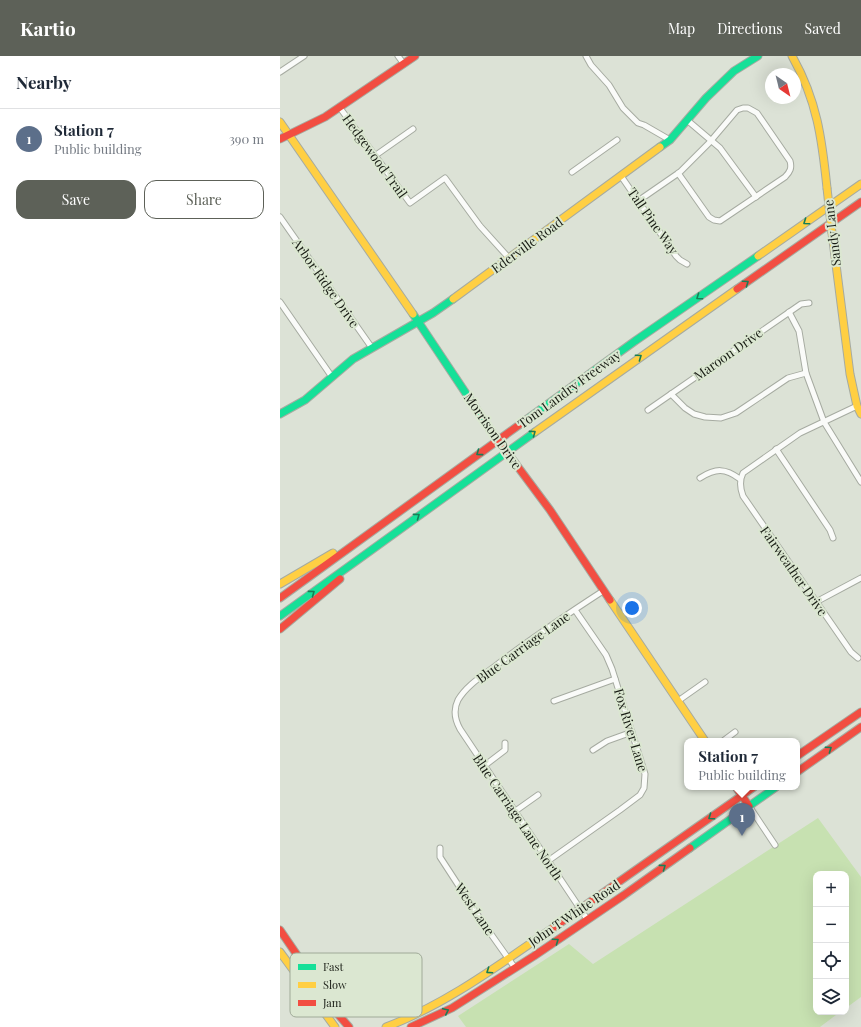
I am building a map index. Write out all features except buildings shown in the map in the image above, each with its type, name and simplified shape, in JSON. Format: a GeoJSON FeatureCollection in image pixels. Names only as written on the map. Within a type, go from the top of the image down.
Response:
{"type":"FeatureCollection","features":[{"type":"Feature","properties":{"kind":"main road"},"geometry":{"type":"LineString","coordinates":[[280,139],[289,136],[340,108],[415,56]]}},
{"type":"Feature","properties":{"kind":"main road","name":"Ederville Road"},"geometry":{"type":"LineString","coordinates":[[280,414],[305,400],[353,359],[433,313],[670,140],[706,98],[734,71],[758,56]]}},
{"type":"Feature","properties":{"kind":"main road","name":"Sandy Lane"},"geometry":{"type":"LineString","coordinates":[[792,56],[801,69],[817,110],[824,152],[832,232],[850,374],[861,414]]}},
{"type":"Feature","properties":{"kind":"main road","name":"Morrison Drive"},"geometry":{"type":"LineString","coordinates":[[280,122],[419,322],[490,428],[550,510],[703,738]]}},
{"type":"Feature","properties":{"kind":"main road","name":"Tom Landry Freeway"},"geometry":{"type":"LineString","coordinates":[[280,598],[635,341],[861,184]]}},
{"type":"Feature","properties":{"kind":"main road","name":"Tom Landry Freeway"},"geometry":{"type":"LineString","coordinates":[[280,616],[626,367],[861,202]]}},
{"type":"Feature","properties":{"kind":"main road"},"geometry":{"type":"LineString","coordinates":[[280,584],[377,529]]}},
{"type":"Feature","properties":{"kind":"main road"},"geometry":{"type":"LineString","coordinates":[[280,629],[386,539]]}},
{"type":"Feature","properties":{"kind":"main road"},"geometry":{"type":"LineString","coordinates":[[800,754],[861,712]]}},
{"type":"Feature","properties":{"kind":"main road"},"geometry":{"type":"LineString","coordinates":[[800,770],[861,727]]}},
{"type":"Feature","properties":{"kind":"main road"},"geometry":{"type":"LineString","coordinates":[[738,790],[749,806]]}},
{"type":"Feature","properties":{"kind":"main road","name":"John T White Road"},"geometry":{"type":"LineString","coordinates":[[422,1011],[449,997],[581,910],[750,790]]}},
{"type":"Feature","properties":{"kind":"main road","name":"John T White Road"},"geometry":{"type":"LineString","coordinates":[[411,1027],[452,1008],[515,968],[624,895],[772,790]]}},
{"type":"Feature","properties":{"kind":"main road"},"geometry":{"type":"LineString","coordinates":[[280,930],[296,952]]}},
{"type":"Feature","properties":{"kind":"main road"},"geometry":{"type":"LineString","coordinates":[[280,952],[290,967]]}},
{"type":"Feature","properties":{"kind":"main road"},"geometry":{"type":"LineString","coordinates":[[285,960],[290,956]]}},
{"type":"Feature","properties":{"kind":"main road"},"geometry":{"type":"LineString","coordinates":[[327,1017],[334,1027]]}},
{"type":"Feature","properties":{"kind":"main road"},"geometry":{"type":"LineString","coordinates":[[340,1017],[349,1027]]}},
{"type":"Feature","properties":{"kind":"main road","name":"John T White Road"},"geometry":{"type":"LineString","coordinates":[[386,1027],[411,1017]]}},
{"type":"Feature","properties":{"kind":"main road"},"geometry":{"type":"LineString","coordinates":[[416,1027],[423,1021]]}},
{"type":"Feature","properties":{"kind":"street"},"geometry":{"type":"LineString","coordinates":[[280,72],[304,56]]}},
{"type":"Feature","properties":{"kind":"street"},"geometry":{"type":"LineString","coordinates":[[398,56],[404,64]]}},
{"type":"Feature","properties":{"kind":"street"},"geometry":{"type":"LineString","coordinates":[[586,56],[591,65],[609,86],[623,108],[638,123],[670,140]]}},
{"type":"Feature","properties":{"kind":"street","name":"Hedgewood Trail"},"geometry":{"type":"LineString","coordinates":[[340,108],[410,203],[445,178],[480,226],[508,258]]}},
{"type":"Feature","properties":{"kind":"street"},"geometry":{"type":"LineString","coordinates":[[638,202],[678,173],[712,140],[737,110],[743,108],[752,110],[756,113],[790,161],[791,166],[791,170],[785,177],[720,221],[714,220],[710,217],[678,173]]}},
{"type":"Feature","properties":{"kind":"street"},"geometry":{"type":"LineString","coordinates":[[687,120],[712,140],[727,156],[756,197]]}},
{"type":"Feature","properties":{"kind":"street"},"geometry":{"type":"LineString","coordinates":[[376,155],[413,129]]}},
{"type":"Feature","properties":{"kind":"street"},"geometry":{"type":"LineString","coordinates":[[572,172],[617,140]]}},
{"type":"Feature","properties":{"kind":"street","name":"Tall Pine Way"},"geometry":{"type":"LineString","coordinates":[[621,176],[676,256],[687,264]]}},
{"type":"Feature","properties":{"kind":"street","name":"Arbor Ridge Drive"},"geometry":{"type":"LineString","coordinates":[[280,217],[372,348]]}},
{"type":"Feature","properties":{"kind":"street"},"geometry":{"type":"LineString","coordinates":[[280,302],[332,377]]}},
{"type":"Feature","properties":{"kind":"street","name":"Maroon Drive"},"geometry":{"type":"LineString","coordinates":[[648,410],[788,312],[801,304],[809,303]]}},
{"type":"Feature","properties":{"kind":"street"},"geometry":{"type":"LineString","coordinates":[[788,312],[799,330],[806,373],[824,422],[861,482]]}},
{"type":"Feature","properties":{"kind":"street"},"geometry":{"type":"LineString","coordinates":[[671,394],[685,408],[694,414],[705,418],[721,418],[736,413],[788,378],[806,373]]}},
{"type":"Feature","properties":{"kind":"street"},"geometry":{"type":"LineString","coordinates":[[700,478],[710,472],[720,470],[731,472],[740,479],[743,473],[800,433],[859,405]]}},
{"type":"Feature","properties":{"kind":"street"},"geometry":{"type":"LineString","coordinates":[[776,449],[830,530],[833,538]]}},
{"type":"Feature","properties":{"kind":"street","name":"Fairweather Drive"},"geometry":{"type":"LineString","coordinates":[[740,479],[740,487],[743,496],[851,652],[858,658]]}},
{"type":"Feature","properties":{"kind":"street"},"geometry":{"type":"LineString","coordinates":[[816,602],[861,578]]}},
{"type":"Feature","properties":{"kind":"street","name":"Blue Carriage Lane"},"geometry":{"type":"LineString","coordinates":[[455,713],[458,700],[471,685],[510,655],[603,591]]}},
{"type":"Feature","properties":{"kind":"street","name":"Fox River Lane"},"geometry":{"type":"LineString","coordinates":[[548,861],[640,795],[644,788],[645,774],[606,655],[575,610]]}},
{"type":"Feature","properties":{"kind":"street"},"geometry":{"type":"LineString","coordinates":[[554,701],[615,679]]}},
{"type":"Feature","properties":{"kind":"street"},"geometry":{"type":"LineString","coordinates":[[678,701],[705,682]]}},
{"type":"Feature","properties":{"kind":"street","name":"Blue Carriage Lane North"},"geometry":{"type":"LineString","coordinates":[[455,713],[456,722],[460,729],[514,812],[587,919]]}},
{"type":"Feature","properties":{"kind":"street"},"geometry":{"type":"LineString","coordinates":[[593,750],[607,741],[632,732]]}},
{"type":"Feature","properties":{"kind":"street"},"geometry":{"type":"LineString","coordinates":[[727,738],[735,732]]}},
{"type":"Feature","properties":{"kind":"street"},"geometry":{"type":"LineString","coordinates":[[484,766],[505,750],[505,743]]}},
{"type":"Feature","properties":{"kind":"street"},"geometry":{"type":"LineString","coordinates":[[514,812],[538,795]]}},
{"type":"Feature","properties":{"kind":"street"},"geometry":{"type":"LineString","coordinates":[[749,806],[775,845]]}},
{"type":"Feature","properties":{"kind":"street","name":"West Lane"},"geometry":{"type":"LineString","coordinates":[[440,848],[440,857],[481,920],[515,968]]}},
{"type":"Feature","properties":{"kind":"green space"},"geometry":{"type":"Polygon","coordinates":[[[818,818],[861,877],[861,997],[849,1006],[849,871],[813,871],[813,1015],[836,1015],[820,1027],[466,1027],[458,1016],[569,944],[593,964],[818,818]]]}},
{"type":"Feature","properties":{"kind":"traffic: fast"},"geometry":{"type":"LineString","coordinates":[[660,147],[670,140],[706,98],[734,71],[758,56]]}},
{"type":"Feature","properties":{"kind":"traffic: fast"},"geometry":{"type":"LineString","coordinates":[[526,420],[635,341],[758,256]]}},
{"type":"Feature","properties":{"kind":"traffic: fast"},"geometry":{"type":"LineString","coordinates":[[280,414],[305,400],[353,359],[433,313],[453,299]]}},
{"type":"Feature","properties":{"kind":"traffic: fast"},"geometry":{"type":"LineString","coordinates":[[413,314],[489,428]]}},
{"type":"Feature","properties":{"kind":"traffic: fast"},"geometry":{"type":"LineString","coordinates":[[280,616],[535,432]]}},
{"type":"Feature","properties":{"kind":"traffic: fast"},"geometry":{"type":"LineString","coordinates":[[690,848],[772,790]]}},
{"type":"Feature","properties":{"kind":"traffic: slow"},"geometry":{"type":"LineString","coordinates":[[792,56],[813,104],[823,153],[827,188]]}},
{"type":"Feature","properties":{"kind":"traffic: slow"},"geometry":{"type":"LineString","coordinates":[[280,122],[413,314]]}},
{"type":"Feature","properties":{"kind":"traffic: slow"},"geometry":{"type":"LineString","coordinates":[[453,299],[660,147]]}},
{"type":"Feature","properties":{"kind":"traffic: slow"},"geometry":{"type":"LineString","coordinates":[[758,256],[861,184]]}},
{"type":"Feature","properties":{"kind":"traffic: slow"},"geometry":{"type":"LineString","coordinates":[[827,188],[832,233]]}},
{"type":"Feature","properties":{"kind":"traffic: slow"},"geometry":{"type":"LineString","coordinates":[[832,233],[850,374],[857,406],[861,414]]}},
{"type":"Feature","properties":{"kind":"traffic: slow"},"geometry":{"type":"LineString","coordinates":[[535,432],[737,289]]}},
{"type":"Feature","properties":{"kind":"traffic: slow"},"geometry":{"type":"LineString","coordinates":[[280,584],[333,553]]}},
{"type":"Feature","properties":{"kind":"traffic: slow"},"geometry":{"type":"LineString","coordinates":[[610,600],[703,738]]}},
{"type":"Feature","properties":{"kind":"traffic: slow"},"geometry":{"type":"LineString","coordinates":[[422,1011],[452,995],[493,969],[553,928]]}},
{"type":"Feature","properties":{"kind":"traffic: slow"},"geometry":{"type":"LineString","coordinates":[[280,952],[290,966]]}},
{"type":"Feature","properties":{"kind":"traffic: slow"},"geometry":{"type":"LineString","coordinates":[[328,1017],[335,1027]]}},
{"type":"Feature","properties":{"kind":"traffic: slow"},"geometry":{"type":"LineString","coordinates":[[386,1027],[411,1017]]}},
{"type":"Feature","properties":{"kind":"traffic: jam"},"geometry":{"type":"LineString","coordinates":[[280,139],[325,117],[415,56]]}},
{"type":"Feature","properties":{"kind":"traffic: jam"},"geometry":{"type":"LineString","coordinates":[[737,289],[861,202]]}},
{"type":"Feature","properties":{"kind":"traffic: jam"},"geometry":{"type":"LineString","coordinates":[[280,598],[526,420]]}},
{"type":"Feature","properties":{"kind":"traffic: jam"},"geometry":{"type":"LineString","coordinates":[[489,428],[515,463]]}},
{"type":"Feature","properties":{"kind":"traffic: jam"},"geometry":{"type":"LineString","coordinates":[[515,463],[550,510],[610,600]]}},
{"type":"Feature","properties":{"kind":"traffic: jam"},"geometry":{"type":"LineString","coordinates":[[280,629],[340,579]]}},
{"type":"Feature","properties":{"kind":"traffic: jam"},"geometry":{"type":"LineString","coordinates":[[800,754],[861,712]]}},
{"type":"Feature","properties":{"kind":"traffic: jam"},"geometry":{"type":"LineString","coordinates":[[800,770],[861,727]]}},
{"type":"Feature","properties":{"kind":"traffic: jam"},"geometry":{"type":"LineString","coordinates":[[738,790],[749,806]]}},
{"type":"Feature","properties":{"kind":"traffic: jam"},"geometry":{"type":"LineString","coordinates":[[553,928],[750,790]]}},
{"type":"Feature","properties":{"kind":"traffic: jam"},"geometry":{"type":"LineString","coordinates":[[411,1027],[452,1008],[534,956],[690,848]]}},
{"type":"Feature","properties":{"kind":"traffic: jam"},"geometry":{"type":"LineString","coordinates":[[280,930],[296,953]]}},
{"type":"Feature","properties":{"kind":"traffic: jam"},"geometry":{"type":"LineString","coordinates":[[340,1017],[349,1027]]}},
{"type":"Feature","properties":{"kind":"place","name":"Station 7"},"geometry":{"type":"Point","coordinates":[742,836]}}]}
